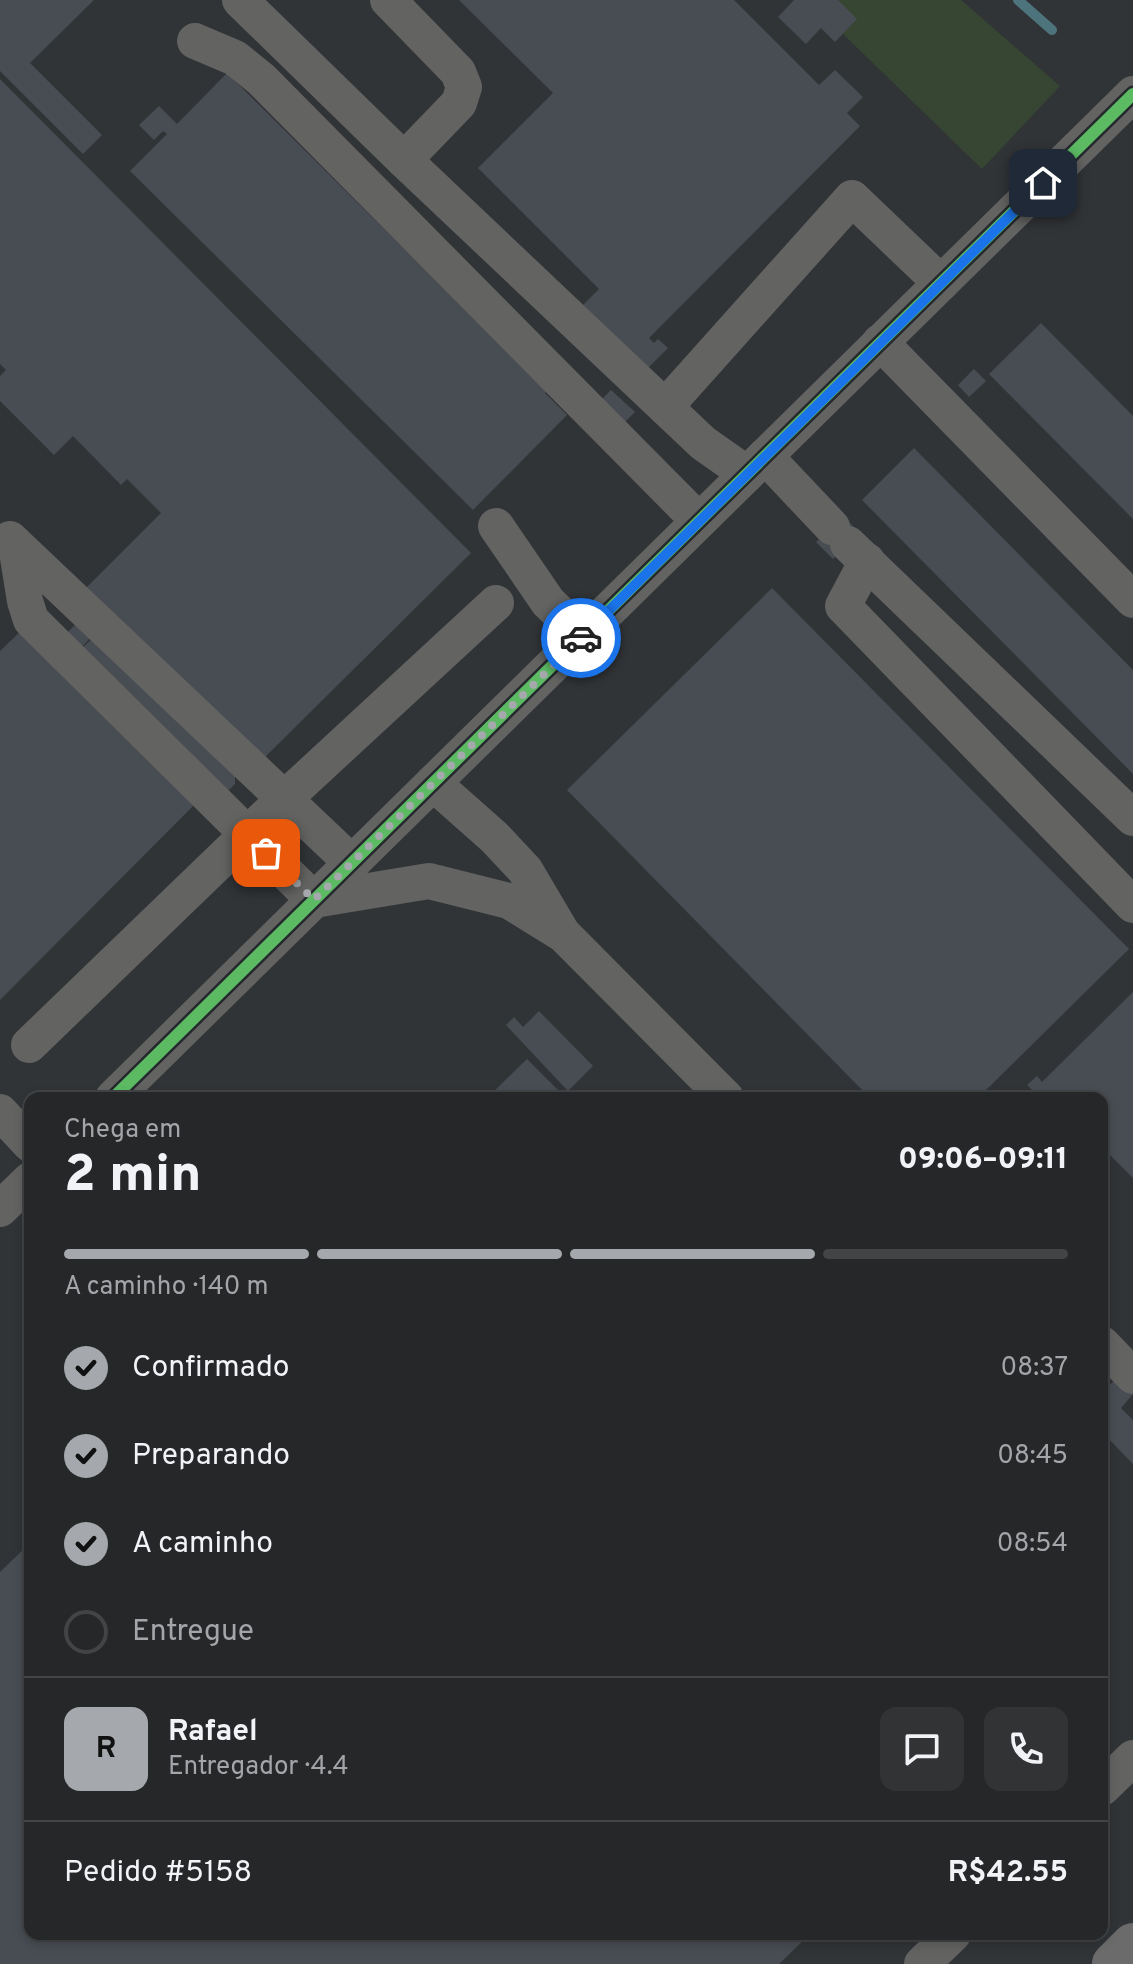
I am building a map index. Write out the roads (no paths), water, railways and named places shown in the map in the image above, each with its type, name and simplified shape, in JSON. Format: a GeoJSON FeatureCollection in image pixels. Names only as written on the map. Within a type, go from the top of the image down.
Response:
{"type":"FeatureCollection","features":[{"type":"Feature","properties":{"kind":"main road"},"geometry":{"type":"LineString","coordinates":[[1114,1964],[1133,1945]]}},
{"type":"Feature","properties":{"kind":"street"},"geometry":{"type":"LineString","coordinates":[[240,0],[703,443],[756,465],[849,544],[1133,818]]}},
{"type":"Feature","properties":{"kind":"street"},"geometry":{"type":"LineString","coordinates":[[388,0],[458,72],[464,87],[459,103],[404,160]]}},
{"type":"Feature","properties":{"kind":"street"},"geometry":{"type":"LineString","coordinates":[[195,41],[235,58],[261,79],[699,521]]}},
{"type":"Feature","properties":{"kind":"street"},"geometry":{"type":"LineString","coordinates":[[119,1092],[1133,94]]}},
{"type":"Feature","properties":{"kind":"street"},"geometry":{"type":"LineString","coordinates":[[665,407],[852,198],[941,283]]}},
{"type":"Feature","properties":{"kind":"street"},"geometry":{"type":"LineString","coordinates":[[880,342],[1133,600]]}},
{"type":"Feature","properties":{"kind":"street"},"geometry":{"type":"LineString","coordinates":[[496,526],[548,602],[583,636]]}},
{"type":"Feature","properties":{"kind":"street"},"geometry":{"type":"LineString","coordinates":[[8,537],[352,863]]}},
{"type":"Feature","properties":{"kind":"street"},"geometry":{"type":"LineString","coordinates":[[8,537],[31,620],[314,900]]}},
{"type":"Feature","properties":{"kind":"street"},"geometry":{"type":"LineString","coordinates":[[849,544],[843,606],[1133,905]]}},
{"type":"Feature","properties":{"kind":"street"},"geometry":{"type":"LineString","coordinates":[[29,1045],[284,799],[496,603]]}},
{"type":"Feature","properties":{"kind":"street"},"geometry":{"type":"LineString","coordinates":[[433,783],[494,837],[525,870],[564,935]]}},
{"type":"Feature","properties":{"kind":"street"},"geometry":{"type":"LineString","coordinates":[[314,900],[429,881],[509,901],[564,935],[720,1092]]}},
{"type":"Feature","properties":{"kind":"street"},"geometry":{"type":"LineString","coordinates":[[0,1112],[24,1138]]}},
{"type":"Feature","properties":{"kind":"street"},"geometry":{"type":"LineString","coordinates":[[0,1209],[24,1186]]}},
{"type":"Feature","properties":{"kind":"street"},"geometry":{"type":"LineString","coordinates":[[1108,1350],[1133,1376]]}},
{"type":"Feature","properties":{"kind":"street"},"geometry":{"type":"LineString","coordinates":[[1108,1782],[1133,1758]]}},
{"type":"Feature","properties":{"kind":"street"},"geometry":{"type":"LineString","coordinates":[[922,1964],[947,1940]]}},
{"type":"Feature","properties":{"kind":"waterway"},"geometry":{"type":"LineString","coordinates":[[1018,0],[1052,30]]}}]}
